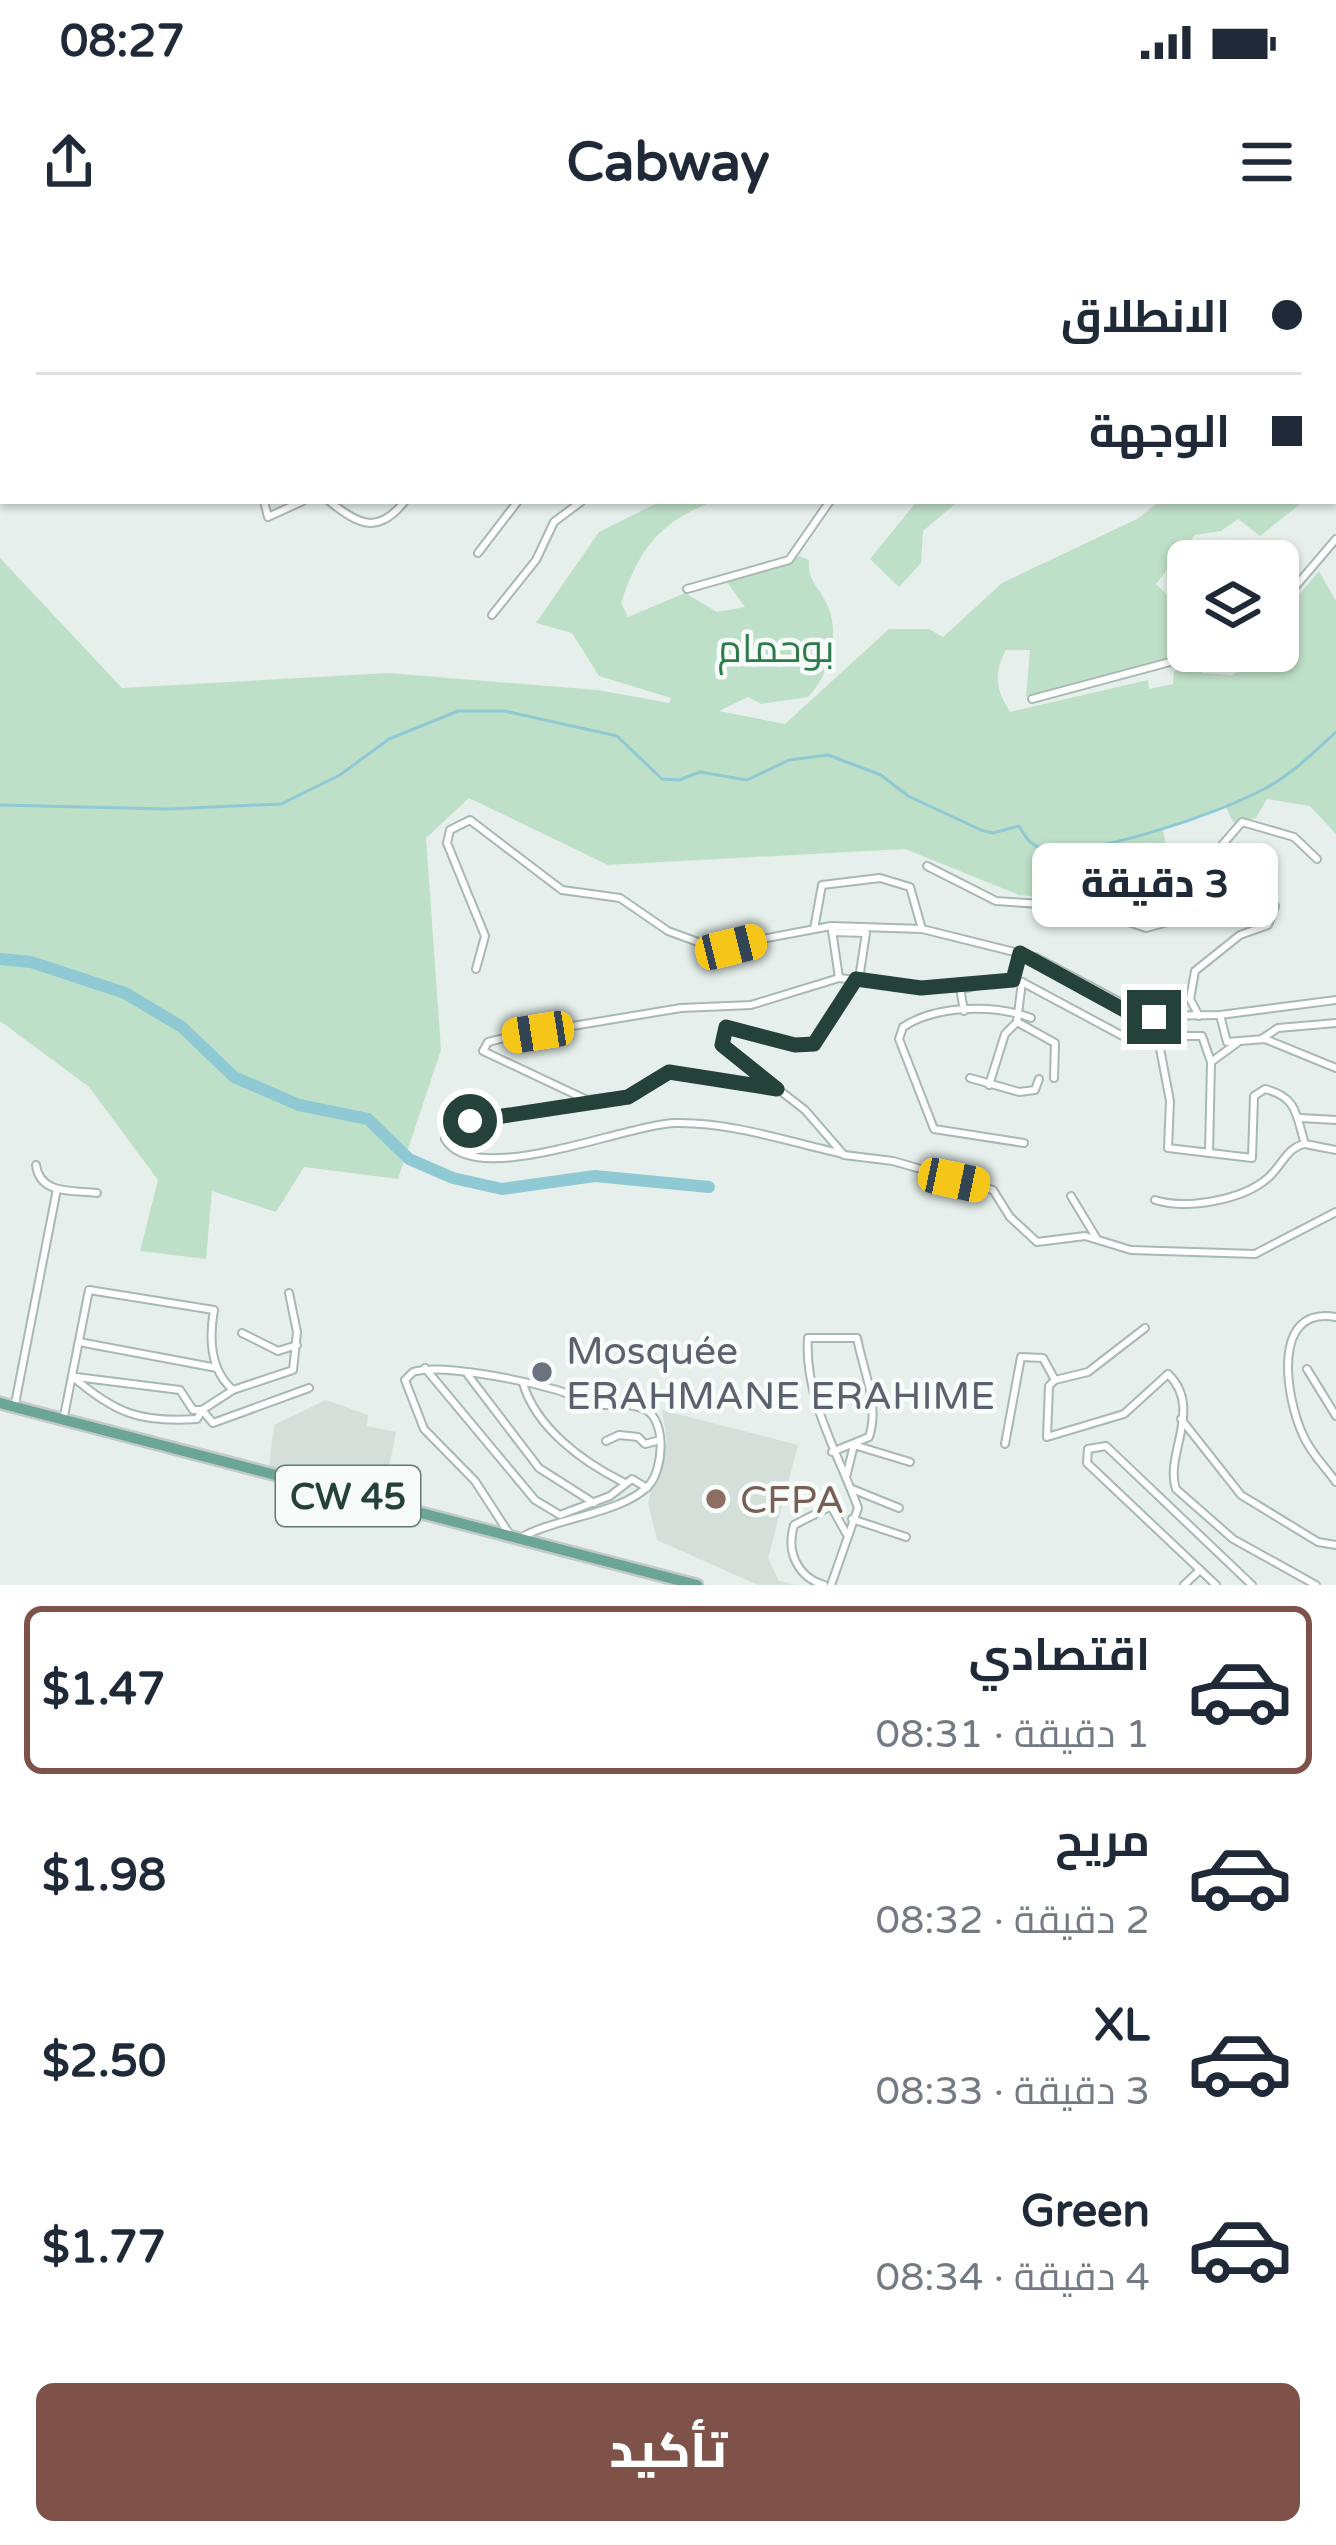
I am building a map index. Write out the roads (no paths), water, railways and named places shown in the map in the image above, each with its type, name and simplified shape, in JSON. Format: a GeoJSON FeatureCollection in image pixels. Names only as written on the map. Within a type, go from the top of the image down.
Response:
{"type":"FeatureCollection","features":[{"type":"Feature","properties":{"kind":"main road","name":"CW 45"},"geometry":{"type":"LineString","coordinates":[[0,1406],[64,1416],[697,1585]]}},
{"type":"Feature","properties":{"kind":"main road"},"geometry":{"type":"LineString","coordinates":[[15,1408],[516,1536],[676,1585]]}},
{"type":"Feature","properties":{"kind":"street"},"geometry":{"type":"LineString","coordinates":[[265,504],[268,517],[296,504]]}},
{"type":"Feature","properties":{"kind":"street"},"geometry":{"type":"LineString","coordinates":[[333,504],[358,524],[371,526],[393,515],[402,504]]}},
{"type":"Feature","properties":{"kind":"street"},"geometry":{"type":"LineString","coordinates":[[478,553],[516,504]]}},
{"type":"Feature","properties":{"kind":"street"},"geometry":{"type":"LineString","coordinates":[[492,615],[536,560],[554,522],[578,504]]}},
{"type":"Feature","properties":{"kind":"street"},"geometry":{"type":"LineString","coordinates":[[687,589],[789,560],[828,504]]}},
{"type":"Feature","properties":{"kind":"street"},"geometry":{"type":"LineString","coordinates":[[1299,583],[1336,539]]}},
{"type":"Feature","properties":{"kind":"street"},"geometry":{"type":"LineString","coordinates":[[1032,699],[1167,663]]}},
{"type":"Feature","properties":{"kind":"street"},"geometry":{"type":"LineString","coordinates":[[476,969],[484,936],[447,842],[450,830],[461,821],[497,836],[562,890],[620,898],[697,945],[731,947],[814,929],[922,928],[1020,953],[1126,1011],[1154,1017],[1220,1016],[1336,1000]]}},
{"type":"Feature","properties":{"kind":"street"},"geometry":{"type":"LineString","coordinates":[[1181,919],[1145,911],[1216,851],[1242,822],[1294,837],[1317,859]]}},
{"type":"Feature","properties":{"kind":"street"},"geometry":{"type":"LineString","coordinates":[[927,866],[996,901],[1084,907],[1146,928],[1257,902],[1275,906],[1268,925],[1240,935],[1196,971],[1190,999],[1199,1016]]}},
{"type":"Feature","properties":{"kind":"street"},"geometry":{"type":"LineString","coordinates":[[814,929],[822,885],[880,878],[910,887],[922,928]]}},
{"type":"Feature","properties":{"kind":"street"},"geometry":{"type":"LineString","coordinates":[[832,929],[838,978]]}},
{"type":"Feature","properties":{"kind":"street"},"geometry":{"type":"LineString","coordinates":[[844,1154],[777,1089],[722,1045],[722,1033],[726,1027],[795,1045],[814,1044],[858,979],[867,929]]}},
{"type":"Feature","properties":{"kind":"street"},"geometry":{"type":"LineString","coordinates":[[989,1085],[1005,1034],[1016,1017],[1020,953]]}},
{"type":"Feature","properties":{"kind":"street"},"geometry":{"type":"LineString","coordinates":[[587,1100],[494,1059],[483,1052],[488,1042],[681,1007],[752,1005],[838,978],[960,988],[1017,981],[1132,1041]]}},
{"type":"Feature","properties":{"kind":"street"},"geometry":{"type":"LineString","coordinates":[[960,988],[964,1011]]}},
{"type":"Feature","properties":{"kind":"street"},"geometry":{"type":"LineString","coordinates":[[1024,1143],[934,1130],[926,1120],[900,1032],[924,1017],[964,1011],[1031,1018]]}},
{"type":"Feature","properties":{"kind":"street"},"geometry":{"type":"LineString","coordinates":[[1220,1016],[1223,1039],[1261,1040],[1336,1068]]}},
{"type":"Feature","properties":{"kind":"street"},"geometry":{"type":"LineString","coordinates":[[1016,1017],[1055,1043],[1054,1078]]}},
{"type":"Feature","properties":{"kind":"street"},"geometry":{"type":"LineString","coordinates":[[1154,1017],[1170,1101],[1168,1148],[1254,1162],[1257,1089],[1281,1093],[1300,1118],[1305,1144]]}},
{"type":"Feature","properties":{"kind":"street"},"geometry":{"type":"LineString","coordinates":[[1261,1040],[1278,1028],[1336,1023]]}},
{"type":"Feature","properties":{"kind":"street"},"geometry":{"type":"LineString","coordinates":[[1182,1036],[1202,1036],[1211,1062],[1209,1153]]}},
{"type":"Feature","properties":{"kind":"street"},"geometry":{"type":"LineString","coordinates":[[1211,1062],[1240,1042]]}},
{"type":"Feature","properties":{"kind":"street"},"geometry":{"type":"LineString","coordinates":[[777,1089],[669,1072],[638,1094],[470,1121],[455,1126],[445,1139],[457,1154],[480,1159],[556,1152],[630,1129],[677,1123],[893,1161],[993,1190],[1010,1217],[1037,1242],[1085,1235],[1131,1250],[1255,1254],[1336,1212]]}},
{"type":"Feature","properties":{"kind":"street"},"geometry":{"type":"LineString","coordinates":[[970,1078],[1030,1092],[1039,1079]]}},
{"type":"Feature","properties":{"kind":"street"},"geometry":{"type":"LineString","coordinates":[[1300,1118],[1336,1120]]}},
{"type":"Feature","properties":{"kind":"street"},"geometry":{"type":"LineString","coordinates":[[1155,1200],[1172,1206],[1234,1195],[1261,1184],[1294,1147],[1305,1144],[1336,1150]]}},
{"type":"Feature","properties":{"kind":"street"},"geometry":{"type":"LineString","coordinates":[[36,1165],[41,1182],[57,1189],[97,1193]]}},
{"type":"Feature","properties":{"kind":"street"},"geometry":{"type":"LineString","coordinates":[[15,1408],[57,1189]]}},
{"type":"Feature","properties":{"kind":"street"},"geometry":{"type":"LineString","coordinates":[[1071,1196],[1099,1240]]}},
{"type":"Feature","properties":{"kind":"street"},"geometry":{"type":"LineString","coordinates":[[64,1416],[88,1291],[214,1310],[211,1331],[217,1367],[233,1390]]}},
{"type":"Feature","properties":{"kind":"street"},"geometry":{"type":"LineString","coordinates":[[73,1377],[113,1411],[197,1419],[202,1410],[233,1390],[293,1370],[298,1345],[289,1293]]}},
{"type":"Feature","properties":{"kind":"street"},"geometry":{"type":"LineString","coordinates":[[1336,1317],[1312,1317],[1293,1332],[1288,1375],[1292,1409],[1304,1438],[1336,1482]]}},
{"type":"Feature","properties":{"kind":"street"},"geometry":{"type":"LineString","coordinates":[[1145,1328],[1088,1372],[1055,1379],[1049,1387],[1047,1437],[1116,1418],[1168,1374],[1184,1393],[1172,1477],[1175,1489],[1233,1539],[1316,1585]]}},
{"type":"Feature","properties":{"kind":"street"},"geometry":{"type":"LineString","coordinates":[[242,1333],[278,1351],[298,1345]]}},
{"type":"Feature","properties":{"kind":"street"},"geometry":{"type":"LineString","coordinates":[[832,1452],[868,1437],[873,1409],[857,1338],[808,1338],[812,1386],[832,1452],[858,1508],[828,1585],[801,1570],[792,1554],[794,1525],[830,1506],[846,1533]]}},
{"type":"Feature","properties":{"kind":"street"},"geometry":{"type":"LineString","coordinates":[[79,1342],[217,1367]]}},
{"type":"Feature","properties":{"kind":"street"},"geometry":{"type":"LineString","coordinates":[[1005,1444],[1022,1357],[1043,1358],[1055,1379]]}},
{"type":"Feature","properties":{"kind":"street"},"geometry":{"type":"LineString","coordinates":[[425,1368],[535,1500],[560,1515],[594,1503],[623,1482],[632,1480],[647,1488]]}},
{"type":"Feature","properties":{"kind":"street"},"geometry":{"type":"LineString","coordinates":[[425,1368],[523,1383],[587,1403],[648,1411],[660,1440],[658,1467],[647,1488],[516,1536],[475,1480],[424,1429],[405,1380],[425,1368]]}},
{"type":"Feature","properties":{"kind":"street"},"geometry":{"type":"LineString","coordinates":[[1307,1369],[1336,1416]]}},
{"type":"Feature","properties":{"kind":"street"},"geometry":{"type":"LineString","coordinates":[[465,1372],[539,1468],[594,1503]]}},
{"type":"Feature","properties":{"kind":"street"},"geometry":{"type":"LineString","coordinates":[[73,1377],[180,1390],[193,1410],[202,1410],[214,1423],[309,1388]]}},
{"type":"Feature","properties":{"kind":"street"},"geometry":{"type":"LineString","coordinates":[[523,1383],[528,1400],[575,1453],[623,1482]]}},
{"type":"Feature","properties":{"kind":"street"},"geometry":{"type":"LineString","coordinates":[[1181,1420],[1240,1495],[1318,1542],[1336,1545]]}},
{"type":"Feature","properties":{"kind":"street"},"geometry":{"type":"LineString","coordinates":[[606,1441],[619,1435],[638,1436],[645,1444],[660,1440]]}},
{"type":"Feature","properties":{"kind":"street"},"geometry":{"type":"LineString","coordinates":[[854,1445],[910,1462]]}},
{"type":"Feature","properties":{"kind":"street"},"geometry":{"type":"LineString","coordinates":[[848,1483],[854,1445]]}},
{"type":"Feature","properties":{"kind":"street"},"geometry":{"type":"LineString","coordinates":[[1216,1585],[1087,1463],[1088,1449],[1106,1446],[1252,1585]]}},
{"type":"Feature","properties":{"kind":"street"},"geometry":{"type":"LineString","coordinates":[[848,1483],[899,1508]]}},
{"type":"Feature","properties":{"kind":"street"},"geometry":{"type":"LineString","coordinates":[[852,1519],[906,1537]]}},
{"type":"Feature","properties":{"kind":"street"},"geometry":{"type":"LineString","coordinates":[[1184,1585],[1200,1570]]}},
{"type":"Feature","properties":{"kind":"waterway"},"geometry":{"type":"LineString","coordinates":[[0,805],[167,809],[281,804],[340,775],[389,739],[458,711],[505,711],[617,736],[662,779],[679,780],[700,772],[747,780],[789,760],[828,755],[881,775],[908,796],[981,830],[993,833],[1019,826],[1036,846],[1067,850],[1155,831],[1242,799],[1282,778],[1336,732]]}},
{"type":"Feature","properties":{"kind":"waterway"},"geometry":{"type":"LineString","coordinates":[[0,959],[31,962],[125,993],[182,1027],[234,1077],[299,1105],[368,1119],[409,1159],[453,1178],[502,1189],[595,1176],[709,1187]]}},
{"type":"Feature","properties":{"kind":"place","name":"Mosquée ERAHMANE ERAHIME"},"geometry":{"type":"Point","coordinates":[542,1372]}},
{"type":"Feature","properties":{"kind":"place","name":"CFPA"},"geometry":{"type":"Point","coordinates":[716,1499]}},
{"type":"Feature","properties":{"kind":"park label","name":"بوحمام"},"geometry":{"type":"Point","coordinates":[776,648]}}]}
